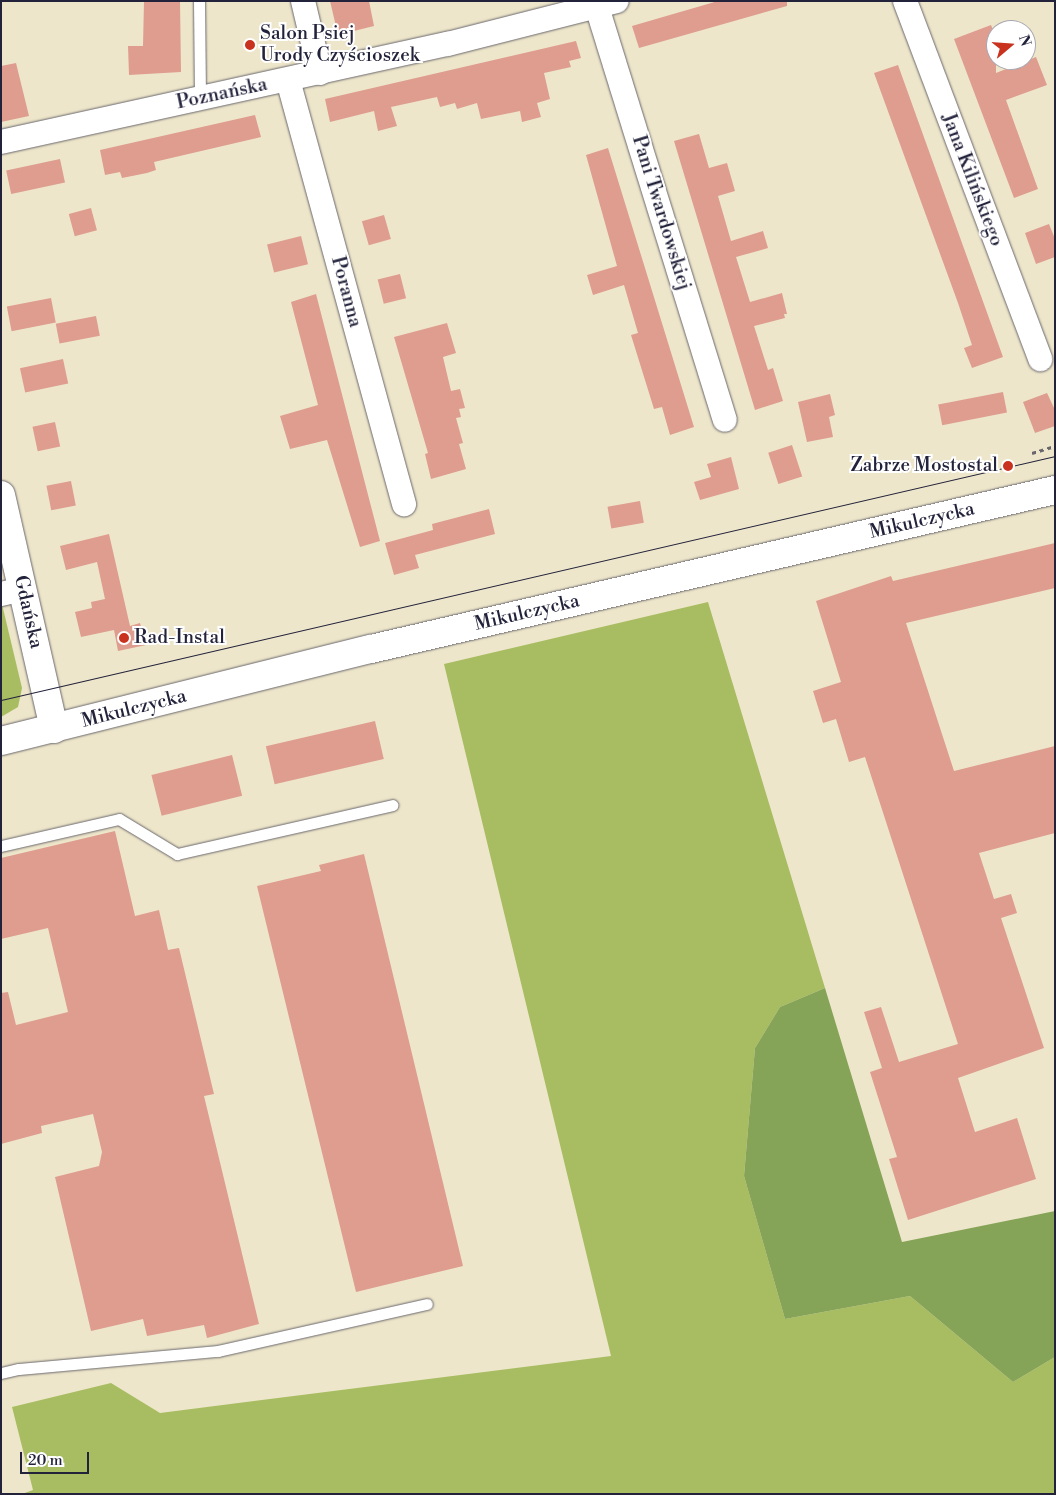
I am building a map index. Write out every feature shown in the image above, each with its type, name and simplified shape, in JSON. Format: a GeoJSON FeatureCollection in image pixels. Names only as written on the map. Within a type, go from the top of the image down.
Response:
{"type":"FeatureCollection","features":[{"type":"Feature","properties":{"kind":"main road","name":"Mikulczycka"},"geometry":{"type":"LineString","coordinates":[[1,741],[371,649],[1055,490]]}},
{"type":"Feature","properties":{"kind":"main road","name":"Gdańska"},"geometry":{"type":"LineString","coordinates":[[1,495],[12,592],[54,729]]}},
{"type":"Feature","properties":{"kind":"street"},"geometry":{"type":"LineString","coordinates":[[303,1],[320,73]]}},
{"type":"Feature","properties":{"kind":"street","name":"Jana Kilińskiego"},"geometry":{"type":"LineString","coordinates":[[905,1],[1040,359]]}},
{"type":"Feature","properties":{"kind":"street","name":"Poznańska"},"geometry":{"type":"LineString","coordinates":[[1,142],[320,73],[607,4]]}},
{"type":"Feature","properties":{"kind":"street","name":"Pani Twardowskiej"},"geometry":{"type":"LineString","coordinates":[[607,4],[725,420]]}},
{"type":"Feature","properties":{"kind":"street","name":"Poranna"},"geometry":{"type":"LineString","coordinates":[[288,80],[404,504]]}},
{"type":"Feature","properties":{"kind":"lane"},"geometry":{"type":"LineString","coordinates":[[199,1],[200,98]]}},
{"type":"Feature","properties":{"kind":"lane"},"geometry":{"type":"LineString","coordinates":[[1,846],[119,819],[177,854],[393,804]]}},
{"type":"Feature","properties":{"kind":"lane"},"geometry":{"type":"LineString","coordinates":[[1,1373],[19,1369],[218,1351],[427,1304]]}},
{"type":"Feature","properties":{"kind":"path"},"geometry":{"type":"LineString","coordinates":[[1032,453],[1055,446]]}},
{"type":"Feature","properties":{"kind":"green space"},"geometry":{"type":"Polygon","coordinates":[[[1,600],[22,688],[18,707],[1,717],[1,600]]]}},
{"type":"Feature","properties":{"kind":"green space"},"geometry":{"type":"Polygon","coordinates":[[[708,602],[825,988],[780,1007],[755,1048],[744,1176],[785,1319],[910,1296],[1013,1382],[1055,1357],[1055,1494],[22,1494],[33,1490],[12,1407],[111,1383],[160,1413],[611,1356],[444,664],[708,602]]]}},
{"type":"Feature","properties":{"kind":"green space"},"geometry":{"type":"Polygon","coordinates":[[[825,988],[902,1242],[1055,1211],[1055,1357],[1013,1382],[910,1296],[785,1319],[744,1176],[755,1048],[780,1007],[825,988]]]}},
{"type":"Feature","properties":{"kind":"building"},"geometry":{"type":"Polygon","coordinates":[[[144,1],[180,1],[181,72],[129,75],[128,46],[143,46],[144,1]]]}},
{"type":"Feature","properties":{"kind":"building"},"geometry":{"type":"Polygon","coordinates":[[[330,1],[369,1],[374,26],[338,35],[330,1]]]}},
{"type":"Feature","properties":{"kind":"building"},"geometry":{"type":"Polygon","coordinates":[[[718,1],[787,1],[787,6],[639,48],[632,26],[718,1]]]}},
{"type":"Feature","properties":{"kind":"building"},"geometry":{"type":"Polygon","coordinates":[[[986,27],[986,70],[996,70],[996,73],[1004,70],[1036,70],[1036,57],[1047,85],[1006,100],[1038,189],[1014,198],[954,39],[986,27]]]}},
{"type":"Feature","properties":{"kind":"building"},"geometry":{"type":"Polygon","coordinates":[[[576,41],[581,58],[569,61],[571,67],[544,73],[550,99],[537,103],[541,117],[522,122],[520,111],[481,119],[477,103],[457,109],[455,103],[440,107],[437,97],[391,107],[397,126],[378,131],[374,111],[330,122],[325,99],[576,41]]]}},
{"type":"Feature","properties":{"kind":"building"},"geometry":{"type":"Polygon","coordinates":[[[16,63],[29,116],[1,122],[1,66],[16,63]]]}},
{"type":"Feature","properties":{"kind":"building"},"geometry":{"type":"Polygon","coordinates":[[[898,65],[1003,357],[972,368],[964,348],[972,345],[874,73],[898,65]]]}},
{"type":"Feature","properties":{"kind":"building"},"geometry":{"type":"Polygon","coordinates":[[[255,115],[261,137],[154,162],[156,170],[147,173],[122,178],[120,172],[105,175],[100,150],[255,115]]]}},
{"type":"Feature","properties":{"kind":"building"},"geometry":{"type":"Polygon","coordinates":[[[699,134],[709,168],[727,163],[735,191],[718,196],[731,241],[763,231],[768,248],[736,257],[750,302],[782,293],[787,314],[784,314],[785,318],[754,326],[768,370],[773,368],[783,401],[755,410],[674,141],[699,134]]]}},
{"type":"Feature","properties":{"kind":"building"},"geometry":{"type":"Polygon","coordinates":[[[608,148],[694,427],[670,435],[662,407],[654,409],[631,335],[638,333],[624,285],[593,295],[587,275],[617,266],[586,155],[608,148]]]}},
{"type":"Feature","properties":{"kind":"building"},"geometry":{"type":"Polygon","coordinates":[[[60,159],[65,182],[11,194],[6,170],[60,159]]]}},
{"type":"Feature","properties":{"kind":"building"},"geometry":{"type":"Polygon","coordinates":[[[91,208],[97,230],[75,236],[69,214],[91,208]]]}},
{"type":"Feature","properties":{"kind":"building"},"geometry":{"type":"Polygon","coordinates":[[[384,215],[391,239],[369,245],[362,221],[384,215]]]}},
{"type":"Feature","properties":{"kind":"building"},"geometry":{"type":"Polygon","coordinates":[[[1049,224],[1055,239],[1055,257],[1036,264],[1025,233],[1049,224]]]}},
{"type":"Feature","properties":{"kind":"building"},"geometry":{"type":"Polygon","coordinates":[[[301,236],[308,264],[274,273],[267,244],[301,236]]]}},
{"type":"Feature","properties":{"kind":"building"},"geometry":{"type":"Polygon","coordinates":[[[400,274],[406,298],[384,304],[378,280],[400,274]]]}},
{"type":"Feature","properties":{"kind":"building"},"geometry":{"type":"Polygon","coordinates":[[[316,294],[380,541],[360,547],[327,440],[290,449],[280,416],[318,405],[291,302],[316,294]]]}},
{"type":"Feature","properties":{"kind":"building"},"geometry":{"type":"Polygon","coordinates":[[[51,298],[56,323],[12,331],[7,307],[51,298]]]}},
{"type":"Feature","properties":{"kind":"building"},"geometry":{"type":"Polygon","coordinates":[[[96,316],[100,336],[60,343],[56,324],[96,316]]]}},
{"type":"Feature","properties":{"kind":"building"},"geometry":{"type":"Polygon","coordinates":[[[447,323],[456,353],[443,357],[451,391],[460,389],[465,408],[459,409],[461,417],[456,418],[463,443],[459,444],[466,469],[431,479],[425,454],[428,453],[394,337],[447,323]]]}},
{"type":"Feature","properties":{"kind":"building"},"geometry":{"type":"Polygon","coordinates":[[[63,359],[68,383],[25,393],[20,368],[63,359]]]}},
{"type":"Feature","properties":{"kind":"building"},"geometry":{"type":"Polygon","coordinates":[[[1003,392],[1007,413],[942,425],[938,405],[1003,392]]]}},
{"type":"Feature","properties":{"kind":"building"},"geometry":{"type":"Polygon","coordinates":[[[1047,393],[1055,410],[1055,426],[1035,433],[1023,402],[1047,393]]]}},
{"type":"Feature","properties":{"kind":"building"},"geometry":{"type":"Polygon","coordinates":[[[830,394],[835,415],[829,417],[833,437],[807,442],[798,402],[830,394]]]}},
{"type":"Feature","properties":{"kind":"building"},"geometry":{"type":"Polygon","coordinates":[[[55,422],[60,446],[38,451],[33,427],[55,422]]]}},
{"type":"Feature","properties":{"kind":"building"},"geometry":{"type":"Polygon","coordinates":[[[792,445],[802,476],[778,484],[768,453],[792,445]]]}},
{"type":"Feature","properties":{"kind":"building"},"geometry":{"type":"Polygon","coordinates":[[[731,457],[739,489],[700,500],[694,482],[711,477],[707,464],[731,457]]]}},
{"type":"Feature","properties":{"kind":"building"},"geometry":{"type":"Polygon","coordinates":[[[71,481],[76,506],[51,510],[46,486],[71,481]]]}},
{"type":"Feature","properties":{"kind":"building"},"geometry":{"type":"Polygon","coordinates":[[[640,501],[644,523],[611,528],[608,507],[640,501]]]}},
{"type":"Feature","properties":{"kind":"building"},"geometry":{"type":"Polygon","coordinates":[[[489,509],[495,534],[415,555],[419,568],[394,575],[385,543],[433,530],[432,524],[489,509]]]}},
{"type":"Feature","properties":{"kind":"building"},"geometry":{"type":"Polygon","coordinates":[[[109,534],[130,626],[140,623],[146,645],[118,651],[114,630],[81,637],[75,612],[92,608],[91,602],[105,599],[97,562],[66,570],[60,546],[109,534]]]}},
{"type":"Feature","properties":{"kind":"building"},"geometry":{"type":"Polygon","coordinates":[[[1055,543],[1055,588],[906,623],[954,771],[1055,746],[1055,833],[979,853],[994,899],[1011,894],[1017,913],[1001,918],[1044,1048],[958,1078],[975,1132],[1017,1118],[1036,1179],[908,1220],[889,1159],[897,1157],[870,1072],[882,1068],[864,1012],[881,1007],[899,1062],[958,1044],[865,757],[849,762],[836,719],[823,723],[813,691],[841,682],[816,601],[891,576],[893,581],[1055,543]]]}},
{"type":"Feature","properties":{"kind":"building"},"geometry":{"type":"Polygon","coordinates":[[[375,721],[384,759],[275,784],[266,746],[375,721]]]}},
{"type":"Feature","properties":{"kind":"building"},"geometry":{"type":"Polygon","coordinates":[[[232,755],[242,796],[162,816],[151,775],[232,755]]]}},
{"type":"Feature","properties":{"kind":"building"},"geometry":{"type":"Polygon","coordinates":[[[115,831],[135,916],[159,910],[168,950],[179,948],[214,1094],[204,1096],[259,1324],[207,1338],[204,1325],[147,1336],[143,1319],[91,1331],[55,1177],[99,1166],[102,1152],[93,1114],[41,1126],[42,1133],[1,1144],[1,993],[8,992],[16,1025],[68,1012],[48,928],[1,939],[1,858],[115,831]]]}},
{"type":"Feature","properties":{"kind":"building"},"geometry":{"type":"Polygon","coordinates":[[[364,854],[463,1266],[356,1292],[257,886],[321,871],[319,865],[364,854]]]}},
{"type":"Feature","properties":{"kind":"tram line"},"geometry":{"type":"LineString","coordinates":[[1,700],[1055,456]]}},
{"type":"Feature","properties":{"kind":"place","name":"Salon Psiej Urody Czyścioszek"},"geometry":{"type":"Point","coordinates":[250,45]}},
{"type":"Feature","properties":{"kind":"place","name":"Zabrze Mostostal"},"geometry":{"type":"Point","coordinates":[1008,466]}},
{"type":"Feature","properties":{"kind":"place","name":"Rad-Instal"},"geometry":{"type":"Point","coordinates":[124,638]}}]}
